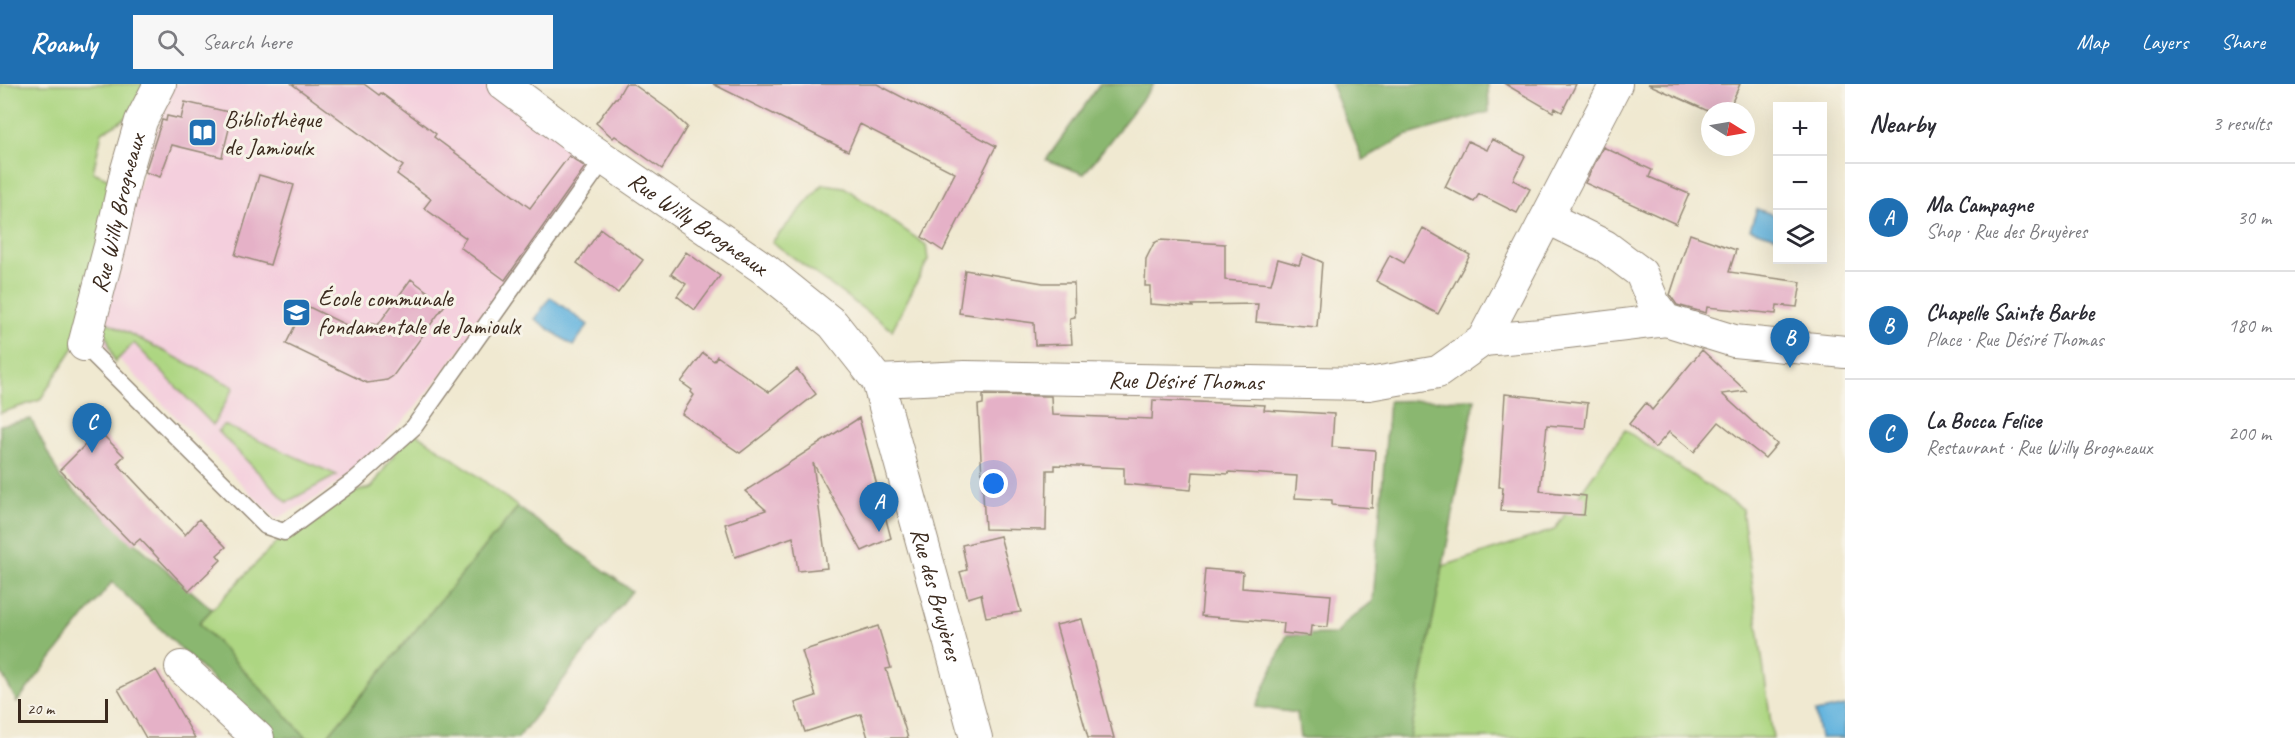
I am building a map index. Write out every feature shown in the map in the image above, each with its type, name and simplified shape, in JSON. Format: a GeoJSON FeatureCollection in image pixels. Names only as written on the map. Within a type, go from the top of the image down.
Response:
{"type":"FeatureCollection","features":[{"type":"Feature","properties":{"kind":"street","name":"Rue Willy Brogneaux"},"geometry":{"type":"LineString","coordinates":[[84,345],[141,121],[160,84]]}},
{"type":"Feature","properties":{"kind":"street","name":"Rue Willy Brogneaux"},"geometry":{"type":"LineString","coordinates":[[503,84],[604,159],[766,270],[833,324],[878,381]]}},
{"type":"Feature","properties":{"kind":"street","name":"Rue Désiré Thomas"},"geometry":{"type":"LineString","coordinates":[[878,381],[964,377],[1369,384],[1438,372],[1482,340],[1548,218],[1616,84]]}},
{"type":"Feature","properties":{"kind":"street"},"geometry":{"type":"LineString","coordinates":[[1548,218],[1605,246],[1641,273],[1654,304],[1666,320]]}},
{"type":"Feature","properties":{"kind":"street"},"geometry":{"type":"LineString","coordinates":[[1482,340],[1666,320],[1734,341],[1845,352]]}},
{"type":"Feature","properties":{"kind":"street","name":"Rue des Bruyères"},"geometry":{"type":"LineString","coordinates":[[878,381],[976,738]]}},
{"type":"Feature","properties":{"kind":"street"},"geometry":{"type":"LineString","coordinates":[[181,667],[258,738]]}},
{"type":"Feature","properties":{"kind":"lane"},"geometry":{"type":"LineString","coordinates":[[84,345],[266,526],[284,532],[355,480],[414,427],[604,159]]}},
{"type":"Feature","properties":{"kind":"shaded area","name":"École communale fondamentale de Jamioulx"},"geometry":{"type":"Polygon","coordinates":[[[173,84],[489,84],[598,164],[531,258],[416,407],[361,465],[318,497],[276,519],[99,339],[139,184],[173,84]]]}},
{"type":"Feature","properties":{"kind":"green space"},"geometry":{"type":"Polygon","coordinates":[[[0,84],[153,84],[128,117],[102,132],[93,172],[116,182],[74,347],[40,400],[0,413],[0,84]]]}},
{"type":"Feature","properties":{"kind":"green space"},"geometry":{"type":"Polygon","coordinates":[[[1100,84],[1154,84],[1084,174],[1046,160],[1100,84]]]}},
{"type":"Feature","properties":{"kind":"green space"},"geometry":{"type":"Polygon","coordinates":[[[1331,84],[1488,84],[1489,112],[1405,136],[1363,160],[1331,84]]]}},
{"type":"Feature","properties":{"kind":"green space"},"geometry":{"type":"Polygon","coordinates":[[[823,184],[844,187],[926,245],[928,260],[892,330],[772,242],[823,184]]]}},
{"type":"Feature","properties":{"kind":"green space"},"geometry":{"type":"Polygon","coordinates":[[[101,319],[234,387],[213,425],[134,343],[115,362],[101,319]]]}},
{"type":"Feature","properties":{"kind":"green space"},"geometry":{"type":"Polygon","coordinates":[[[1475,399],[1410,738],[1300,738],[1297,713],[1256,707],[1287,635],[1337,634],[1344,624],[1373,601],[1389,401],[1475,399]]]}},
{"type":"Feature","properties":{"kind":"green space"},"geometry":{"type":"Polygon","coordinates":[[[31,419],[61,479],[212,609],[199,623],[307,738],[273,738],[112,582],[17,702],[0,670],[0,425],[31,419]]]}},
{"type":"Feature","properties":{"kind":"green space"},"geometry":{"type":"Polygon","coordinates":[[[224,425],[337,475],[287,502],[218,431],[224,425]]]}},
{"type":"Feature","properties":{"kind":"green space"},"geometry":{"type":"Polygon","coordinates":[[[411,430],[467,468],[518,507],[326,738],[307,738],[199,623],[295,523],[325,501],[372,487],[411,430]]]}},
{"type":"Feature","properties":{"kind":"green space"},"geometry":{"type":"Polygon","coordinates":[[[1625,430],[1742,509],[1773,738],[1410,738],[1443,566],[1554,530],[1625,430]]]}},
{"type":"Feature","properties":{"kind":"green space"},"geometry":{"type":"Polygon","coordinates":[[[518,507],[632,591],[518,738],[326,738],[518,507]]]}},
{"type":"Feature","properties":{"kind":"water"},"geometry":{"type":"Polygon","coordinates":[[[1757,209],[1773,215],[1773,236],[1750,229],[1757,209]]]}},
{"type":"Feature","properties":{"kind":"water"},"geometry":{"type":"Polygon","coordinates":[[[550,297],[588,325],[573,346],[535,319],[550,297]]]}},
{"type":"Feature","properties":{"kind":"water"},"geometry":{"type":"Polygon","coordinates":[[[1845,706],[1845,738],[1820,738],[1815,712],[1845,706]]]}},
{"type":"Feature","properties":{"kind":"building"},"geometry":{"type":"Polygon","coordinates":[[[292,84],[364,84],[379,95],[381,93],[436,134],[434,137],[530,208],[569,156],[585,167],[505,280],[460,247],[466,238],[424,208],[431,199],[397,174],[403,166],[292,84]]]}},
{"type":"Feature","properties":{"kind":"building"},"geometry":{"type":"Polygon","coordinates":[[[625,84],[633,84],[668,109],[687,127],[662,169],[615,136],[613,138],[596,123],[617,98],[625,84]]]}},
{"type":"Feature","properties":{"kind":"building"},"geometry":{"type":"Polygon","coordinates":[[[713,84],[877,84],[996,146],[943,251],[922,237],[955,173],[860,124],[848,151],[713,84]]]}},
{"type":"Feature","properties":{"kind":"building"},"geometry":{"type":"Polygon","coordinates":[[[1505,84],[1576,84],[1562,112],[1555,108],[1553,112],[1505,84]]]}},
{"type":"Feature","properties":{"kind":"building"},"geometry":{"type":"Polygon","coordinates":[[[1648,84],[1740,84],[1732,102],[1701,102],[1701,108],[1648,84]]]}},
{"type":"Feature","properties":{"kind":"building","name":"Bibliothèque de Jamioulx"},"geometry":{"type":"Polygon","coordinates":[[[185,102],[233,113],[222,157],[172,145],[160,177],[145,172],[162,120],[166,121],[167,116],[181,119],[185,102]]]}},
{"type":"Feature","properties":{"kind":"building"},"geometry":{"type":"Polygon","coordinates":[[[1492,139],[1525,156],[1513,180],[1530,189],[1517,213],[1479,194],[1474,202],[1445,187],[1468,141],[1487,150],[1492,139]]]}},
{"type":"Feature","properties":{"kind":"building"},"geometry":{"type":"Polygon","coordinates":[[[1603,147],[1652,170],[1649,177],[1689,194],[1676,224],[1585,183],[1603,147]]]}},
{"type":"Feature","properties":{"kind":"building"},"geometry":{"type":"Polygon","coordinates":[[[259,175],[294,185],[270,265],[235,255],[259,175]]]}},
{"type":"Feature","properties":{"kind":"building"},"geometry":{"type":"Polygon","coordinates":[[[1423,228],[1470,255],[1438,314],[1376,281],[1390,255],[1404,263],[1423,228]]]}},
{"type":"Feature","properties":{"kind":"building"},"geometry":{"type":"Polygon","coordinates":[[[601,229],[643,260],[618,293],[577,263],[601,229]]]}},
{"type":"Feature","properties":{"kind":"building"},"geometry":{"type":"Polygon","coordinates":[[[1690,234],[1736,250],[1729,272],[1801,282],[1797,307],[1777,305],[1776,314],[1707,307],[1706,313],[1677,305],[1670,295],[1690,234]]]}},
{"type":"Feature","properties":{"kind":"building"},"geometry":{"type":"Polygon","coordinates":[[[1160,240],[1225,244],[1225,280],[1271,284],[1278,259],[1299,265],[1303,254],[1322,262],[1317,327],[1256,322],[1258,304],[1192,305],[1193,307],[1150,304],[1150,286],[1145,286],[1146,259],[1154,243],[1160,240]]]}},
{"type":"Feature","properties":{"kind":"building"},"geometry":{"type":"Polygon","coordinates":[[[686,252],[720,276],[695,310],[677,296],[686,284],[671,274],[686,252]]]}},
{"type":"Feature","properties":{"kind":"building"},"geometry":{"type":"Polygon","coordinates":[[[965,270],[1043,283],[1074,283],[1075,317],[1070,318],[1072,344],[1035,345],[1034,323],[959,313],[965,270]]]}},
{"type":"Feature","properties":{"kind":"building"},"geometry":{"type":"Polygon","coordinates":[[[411,279],[445,305],[393,376],[387,380],[367,383],[286,344],[305,305],[352,328],[368,323],[378,325],[411,279]]]}},
{"type":"Feature","properties":{"kind":"building"},"geometry":{"type":"Polygon","coordinates":[[[1702,350],[1746,391],[1722,394],[1777,444],[1765,458],[1719,422],[1694,452],[1669,432],[1655,448],[1629,424],[1646,403],[1652,410],[1702,350]]]}},
{"type":"Feature","properties":{"kind":"building"},"geometry":{"type":"Polygon","coordinates":[[[703,353],[714,361],[717,356],[769,392],[797,369],[816,394],[740,453],[682,414],[694,395],[692,390],[681,382],[703,353]]]}},
{"type":"Feature","properties":{"kind":"building"},"geometry":{"type":"Polygon","coordinates":[[[1505,394],[1588,403],[1585,428],[1547,425],[1540,491],[1586,496],[1584,515],[1501,511],[1503,487],[1499,487],[1505,394]]]}},
{"type":"Feature","properties":{"kind":"building"},"geometry":{"type":"Polygon","coordinates":[[[983,395],[1051,396],[1052,415],[1152,419],[1153,400],[1265,405],[1264,410],[1334,414],[1332,447],[1375,450],[1372,508],[1332,505],[1332,500],[1295,498],[1297,476],[1193,472],[1191,490],[1124,484],[1124,468],[1055,465],[1055,470],[1047,470],[1046,530],[985,529],[978,405],[983,404],[983,395]]]}},
{"type":"Feature","properties":{"kind":"building"},"geometry":{"type":"Polygon","coordinates":[[[859,418],[891,538],[862,551],[813,463],[827,568],[798,571],[793,537],[735,557],[725,524],[766,510],[745,491],[859,418]]]}},
{"type":"Feature","properties":{"kind":"building"},"geometry":{"type":"Polygon","coordinates":[[[99,431],[124,456],[117,463],[185,535],[199,519],[226,547],[217,555],[221,560],[189,591],[140,539],[133,545],[60,470],[99,431]]]}},
{"type":"Feature","properties":{"kind":"building"},"geometry":{"type":"Polygon","coordinates":[[[1000,536],[1021,612],[986,617],[981,594],[968,598],[960,572],[967,570],[962,545],[1000,536]]]}},
{"type":"Feature","properties":{"kind":"building"},"geometry":{"type":"Polygon","coordinates":[[[1205,569],[1243,572],[1242,588],[1331,595],[1328,627],[1311,626],[1310,636],[1283,633],[1284,623],[1201,616],[1205,569]]]}},
{"type":"Feature","properties":{"kind":"building"},"geometry":{"type":"Polygon","coordinates":[[[1082,619],[1114,738],[1088,738],[1056,625],[1082,619]]]}},
{"type":"Feature","properties":{"kind":"building"},"geometry":{"type":"Polygon","coordinates":[[[878,626],[891,668],[886,669],[908,738],[868,738],[861,714],[805,732],[795,703],[816,696],[802,651],[878,626]]]}},
{"type":"Feature","properties":{"kind":"building"},"geometry":{"type":"Polygon","coordinates":[[[156,670],[195,738],[146,738],[118,689],[156,670]]]}},
{"type":"Feature","properties":{"kind":"place","name":"Bibliothèque de Jamioulx"},"geometry":{"type":"Point","coordinates":[203,133]}},
{"type":"Feature","properties":{"kind":"place","name":"École communale fondamentale de Jamioulx"},"geometry":{"type":"Point","coordinates":[297,312]}},
{"type":"Feature","properties":{"kind":"place","name":"Chapelle Sainte Barbe"},"geometry":{"type":"Point","coordinates":[1790,368]}},
{"type":"Feature","properties":{"kind":"place","name":"La Bocca Felice"},"geometry":{"type":"Point","coordinates":[92,453]}},
{"type":"Feature","properties":{"kind":"place","name":"Ma Campagne"},"geometry":{"type":"Point","coordinates":[879,532]}}]}
